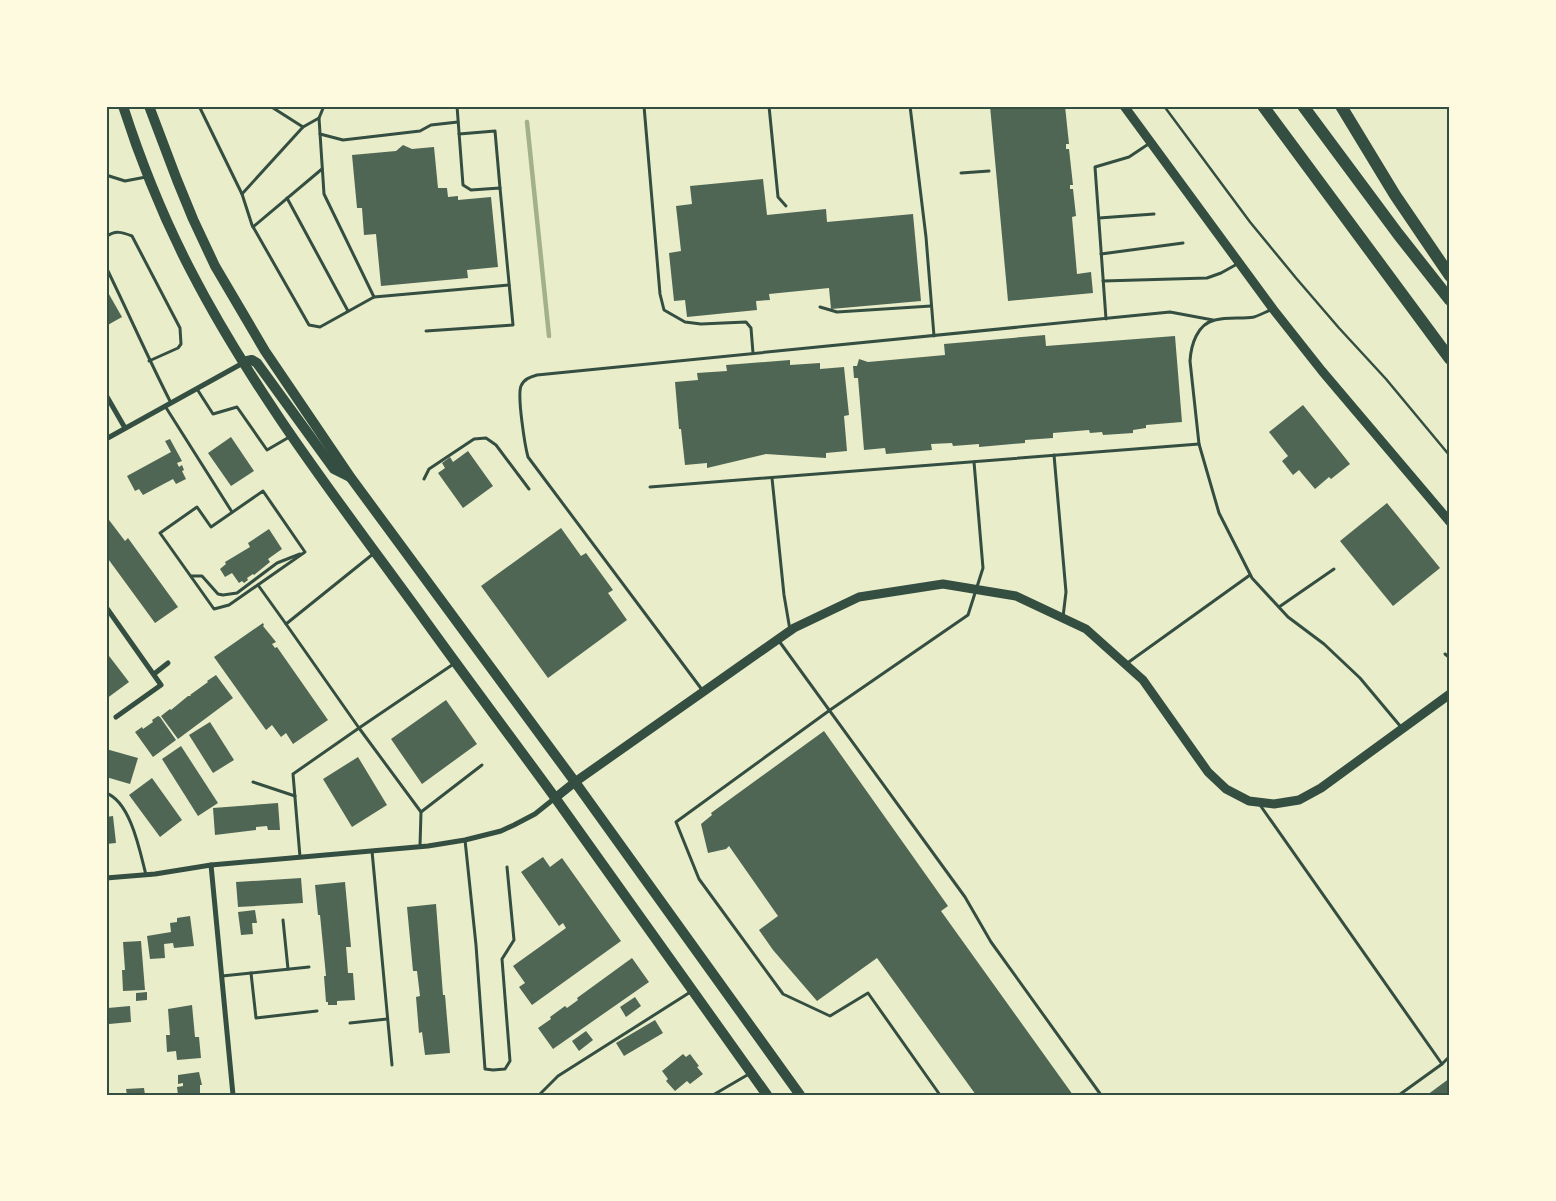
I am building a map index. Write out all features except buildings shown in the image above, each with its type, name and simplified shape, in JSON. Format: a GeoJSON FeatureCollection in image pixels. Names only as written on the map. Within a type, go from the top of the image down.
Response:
{"type":"FeatureCollection","features":[{"type":"Feature","properties":{"kind":"highway"},"geometry":{"type":"LineString","coordinates":[[1252,106],[1289,143]]}},
{"type":"Feature","properties":{"kind":"highway"},"geometry":{"type":"LineString","coordinates":[[1263,106],[1450,359]]}},
{"type":"Feature","properties":{"kind":"highway"},"geometry":{"type":"LineString","coordinates":[[1304,106],[1398,234],[1450,300]]}},
{"type":"Feature","properties":{"kind":"highway"},"geometry":{"type":"LineString","coordinates":[[1341,106],[1385,178],[1450,276]]}},
{"type":"Feature","properties":{"kind":"main road"},"geometry":{"type":"LineString","coordinates":[[123,106],[149,177],[191,272],[244,362],[292,436],[768,1095]]}},
{"type":"Feature","properties":{"kind":"main road"},"geometry":{"type":"LineString","coordinates":[[149,106],[177,180],[215,266],[264,351],[351,478],[575,782],[800,1095]]}},
{"type":"Feature","properties":{"kind":"main road"},"geometry":{"type":"LineString","coordinates":[[244,362],[252,360],[257,363],[334,469],[351,478]]}},
{"type":"Feature","properties":{"kind":"street"},"geometry":{"type":"LineString","coordinates":[[1124,106],[1273,308],[1322,371],[1450,522]]}},
{"type":"Feature","properties":{"kind":"street"},"geometry":{"type":"LineString","coordinates":[[106,439],[244,362]]}},
{"type":"Feature","properties":{"kind":"street"},"geometry":{"type":"LineString","coordinates":[[106,395],[126,428]]}},
{"type":"Feature","properties":{"kind":"street"},"geometry":{"type":"LineString","coordinates":[[106,878],[211,865],[420,846],[465,840],[501,831],[535,814],[575,782],[790,630],[859,597],[942,584],[1016,596],[1086,629],[1143,680],[1208,772],[1226,790],[1249,801],[1274,804],[1299,800],[1321,788],[1450,694]]}},
{"type":"Feature","properties":{"kind":"street"},"geometry":{"type":"LineString","coordinates":[[106,607],[161,685],[116,717]]}},
{"type":"Feature","properties":{"kind":"street"},"geometry":{"type":"LineString","coordinates":[[154,674],[168,663]]}},
{"type":"Feature","properties":{"kind":"street"},"geometry":{"type":"LineString","coordinates":[[211,865],[233,1095]]}},
{"type":"Feature","properties":{"kind":"lane"},"geometry":{"type":"LineString","coordinates":[[199,106],[242,194],[254,227],[309,325],[320,328],[374,297],[509,286]]}},
{"type":"Feature","properties":{"kind":"lane"},"geometry":{"type":"LineString","coordinates":[[270,106],[303,127]]}},
{"type":"Feature","properties":{"kind":"lane"},"geometry":{"type":"LineString","coordinates":[[324,106],[319,118],[324,194],[374,297]]}},
{"type":"Feature","properties":{"kind":"lane"},"geometry":{"type":"LineString","coordinates":[[456,106],[463,185],[471,190],[500,188]]}},
{"type":"Feature","properties":{"kind":"lane"},"geometry":{"type":"LineString","coordinates":[[644,106],[660,294],[664,310],[685,322],[701,324],[746,322],[751,328],[753,354]]}},
{"type":"Feature","properties":{"kind":"lane"},"geometry":{"type":"LineString","coordinates":[[769,106],[778,197],[786,206]]}},
{"type":"Feature","properties":{"kind":"lane"},"geometry":{"type":"LineString","coordinates":[[910,106],[926,237],[934,336]]}},
{"type":"Feature","properties":{"kind":"lane"},"geometry":{"type":"LineString","coordinates":[[242,194],[303,127],[319,118]]}},
{"type":"Feature","properties":{"kind":"lane"},"geometry":{"type":"LineString","coordinates":[[320,134],[343,140],[420,131],[431,125],[458,122]]}},
{"type":"Feature","properties":{"kind":"lane"},"geometry":{"type":"LineString","coordinates":[[426,331],[513,325],[495,131],[459,134]]}},
{"type":"Feature","properties":{"kind":"lane"},"geometry":{"type":"LineString","coordinates":[[1106,319],[1095,167],[1129,157],[1150,142]]}},
{"type":"Feature","properties":{"kind":"lane"},"geometry":{"type":"LineString","coordinates":[[254,227],[322,168]]}},
{"type":"Feature","properties":{"kind":"lane"},"geometry":{"type":"LineString","coordinates":[[961,173],[989,171]]}},
{"type":"Feature","properties":{"kind":"lane"},"geometry":{"type":"LineString","coordinates":[[106,175],[125,181],[149,177]]}},
{"type":"Feature","properties":{"kind":"lane"},"geometry":{"type":"LineString","coordinates":[[287,198],[348,311]]}},
{"type":"Feature","properties":{"kind":"lane"},"geometry":{"type":"LineString","coordinates":[[1099,218],[1154,214]]}},
{"type":"Feature","properties":{"kind":"lane"},"geometry":{"type":"LineString","coordinates":[[106,237],[112,233],[120,232],[132,236],[180,328],[181,344],[172,351],[149,360]]}},
{"type":"Feature","properties":{"kind":"lane"},"geometry":{"type":"LineString","coordinates":[[1102,254],[1183,243]]}},
{"type":"Feature","properties":{"kind":"lane"},"geometry":{"type":"LineString","coordinates":[[1103,281],[1207,278],[1221,274],[1240,263]]}},
{"type":"Feature","properties":{"kind":"lane"},"geometry":{"type":"LineString","coordinates":[[106,266],[168,405],[232,512]]}},
{"type":"Feature","properties":{"kind":"lane"},"geometry":{"type":"LineString","coordinates":[[820,307],[837,312],[931,306]]}},
{"type":"Feature","properties":{"kind":"lane"},"geometry":{"type":"LineString","coordinates":[[704,691],[528,457],[524,444],[520,389],[526,379],[537,375],[1170,312],[1213,320],[1255,316],[1273,308]]}},
{"type":"Feature","properties":{"kind":"lane"},"geometry":{"type":"LineString","coordinates":[[1213,320],[1195,336],[1190,360],[1199,444],[1219,513],[1250,575],[1288,617],[1324,644],[1360,678],[1402,728]]}},
{"type":"Feature","properties":{"kind":"lane"},"geometry":{"type":"LineString","coordinates":[[197,388],[213,414],[237,407],[267,450],[292,436]]}},
{"type":"Feature","properties":{"kind":"lane"},"geometry":{"type":"LineString","coordinates":[[424,479],[429,469],[469,442],[480,438],[492,441],[496,445],[529,489]]}},
{"type":"Feature","properties":{"kind":"lane"},"geometry":{"type":"LineString","coordinates":[[650,487],[1199,444]]}},
{"type":"Feature","properties":{"kind":"lane"},"geometry":{"type":"LineString","coordinates":[[1054,455],[1066,592],[1062,618]]}},
{"type":"Feature","properties":{"kind":"lane"},"geometry":{"type":"LineString","coordinates":[[940,1095],[868,992],[830,1016],[783,994],[699,879],[676,822],[830,710],[968,615],[983,568],[974,462]]}},
{"type":"Feature","properties":{"kind":"lane"},"geometry":{"type":"LineString","coordinates":[[772,478],[784,595],[790,630]]}},
{"type":"Feature","properties":{"kind":"lane"},"geometry":{"type":"LineString","coordinates":[[263,491],[305,552],[229,606],[214,609],[160,533],[197,506],[212,527],[263,491]]}},
{"type":"Feature","properties":{"kind":"lane"},"geometry":{"type":"LineString","coordinates":[[191,576],[202,576],[218,594],[237,593],[277,563],[305,552]]}},
{"type":"Feature","properties":{"kind":"lane"},"geometry":{"type":"LineString","coordinates":[[286,624],[375,552]]}},
{"type":"Feature","properties":{"kind":"lane"},"geometry":{"type":"LineString","coordinates":[[1279,607],[1334,569]]}},
{"type":"Feature","properties":{"kind":"lane"},"geometry":{"type":"LineString","coordinates":[[1126,664],[1250,575]]}},
{"type":"Feature","properties":{"kind":"lane"},"geometry":{"type":"LineString","coordinates":[[258,585],[359,728],[422,812],[420,846]]}},
{"type":"Feature","properties":{"kind":"lane"},"geometry":{"type":"LineString","coordinates":[[778,639],[965,897],[992,942],[1101,1095]]}},
{"type":"Feature","properties":{"kind":"lane"},"geometry":{"type":"LineString","coordinates":[[1445,654],[1450,658]]}},
{"type":"Feature","properties":{"kind":"lane"},"geometry":{"type":"LineString","coordinates":[[300,857],[293,774],[455,662]]}},
{"type":"Feature","properties":{"kind":"lane"},"geometry":{"type":"LineString","coordinates":[[422,812],[482,765]]}},
{"type":"Feature","properties":{"kind":"lane"},"geometry":{"type":"LineString","coordinates":[[253,782],[295,796]]}},
{"type":"Feature","properties":{"kind":"lane"},"geometry":{"type":"LineString","coordinates":[[106,793],[123,806],[134,830],[146,874]]}},
{"type":"Feature","properties":{"kind":"lane"},"geometry":{"type":"LineString","coordinates":[[1257,802],[1442,1064]]}},
{"type":"Feature","properties":{"kind":"lane"},"geometry":{"type":"LineString","coordinates":[[465,840],[486,1069],[493,1070],[505,1069],[510,1061],[502,959],[514,940],[507,867]]}},
{"type":"Feature","properties":{"kind":"lane"},"geometry":{"type":"LineString","coordinates":[[372,850],[392,1064]]}},
{"type":"Feature","properties":{"kind":"lane"},"geometry":{"type":"LineString","coordinates":[[283,920],[288,969]]}},
{"type":"Feature","properties":{"kind":"lane"},"geometry":{"type":"LineString","coordinates":[[222,976],[309,967]]}},
{"type":"Feature","properties":{"kind":"lane"},"geometry":{"type":"LineString","coordinates":[[251,973],[256,1018],[317,1011]]}},
{"type":"Feature","properties":{"kind":"lane"},"geometry":{"type":"LineString","coordinates":[[539,1095],[558,1076],[693,990]]}},
{"type":"Feature","properties":{"kind":"lane"},"geometry":{"type":"LineString","coordinates":[[350,1022],[387,1019]]}},
{"type":"Feature","properties":{"kind":"lane"},"geometry":{"type":"LineString","coordinates":[[1399,1095],[1450,1056]]}},
{"type":"Feature","properties":{"kind":"lane"},"geometry":{"type":"LineString","coordinates":[[713,1095],[752,1073]]}},
{"type":"Feature","properties":{"kind":"path"},"geometry":{"type":"LineString","coordinates":[[1164,106],[1250,222],[1339,328],[1392,385],[1450,456]]}},
{"type":"Feature","properties":{"kind":"waterway"},"geometry":{"type":"LineString","coordinates":[[527,122],[549,336]]}}]}
